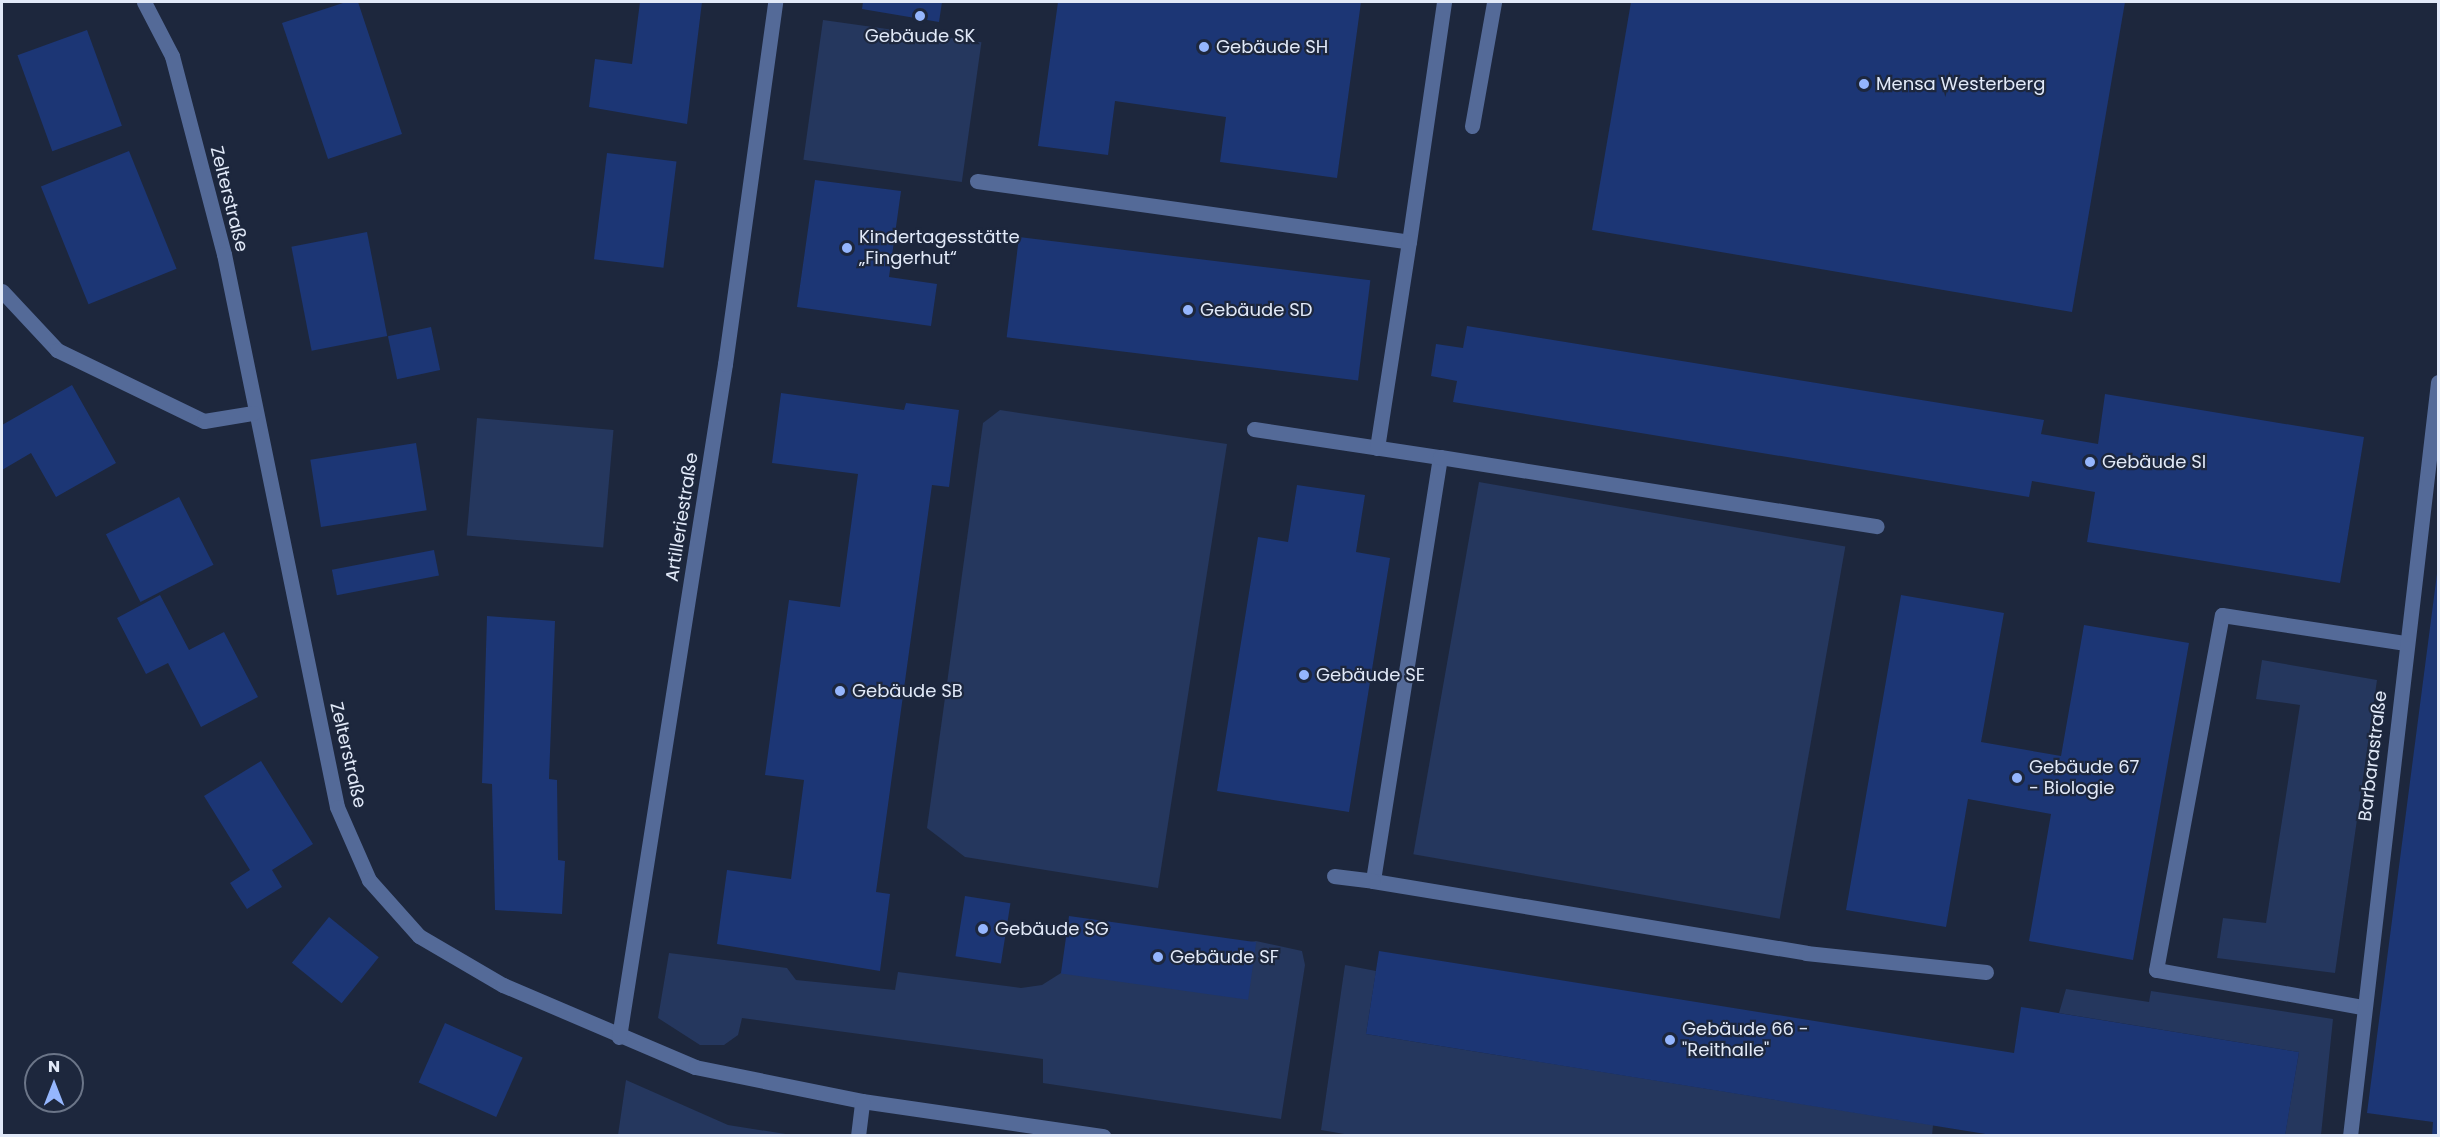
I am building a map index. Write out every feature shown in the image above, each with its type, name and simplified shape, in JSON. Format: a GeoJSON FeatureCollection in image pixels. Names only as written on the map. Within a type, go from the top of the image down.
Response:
{"type":"FeatureCollection","features":[{"type":"Feature","properties":{"kind":"street","name":"Zelterstraße"},"geometry":{"type":"LineString","coordinates":[[144,2],[175,67],[224,254],[253,413],[337,807],[369,880],[419,936],[502,985],[619,1038],[746,1081],[862,1101],[1103,1136]]}},
{"type":"Feature","properties":{"kind":"street","name":"Artilleriestraße"},"geometry":{"type":"LineString","coordinates":[[619,1038],[715,430],[775,2]]}},
{"type":"Feature","properties":{"kind":"street"},"geometry":{"type":"LineString","coordinates":[[1377,448],[1444,2]]}},
{"type":"Feature","properties":{"kind":"street"},"geometry":{"type":"LineString","coordinates":[[1472,126],[1494,2]]}},
{"type":"Feature","properties":{"kind":"street"},"geometry":{"type":"LineString","coordinates":[[977,181],[1409,242]]}},
{"type":"Feature","properties":{"kind":"street"},"geometry":{"type":"LineString","coordinates":[[2,291],[67,355],[204,421],[253,413]]}},
{"type":"Feature","properties":{"kind":"street","name":"Barbarastraße"},"geometry":{"type":"LineString","coordinates":[[2350,1136],[2362,1007],[2438,386]]}},
{"type":"Feature","properties":{"kind":"street"},"geometry":{"type":"LineString","coordinates":[[1254,429],[1877,526]]}},
{"type":"Feature","properties":{"kind":"street"},"geometry":{"type":"LineString","coordinates":[[1373,881],[1440,457]]}},
{"type":"Feature","properties":{"kind":"street"},"geometry":{"type":"LineString","coordinates":[[2362,1007],[2156,970],[2222,615],[2406,643]]}},
{"type":"Feature","properties":{"kind":"street"},"geometry":{"type":"LineString","coordinates":[[1334,876],[1806,953],[1986,972]]}},
{"type":"Feature","properties":{"kind":"street"},"geometry":{"type":"LineString","coordinates":[[858,1136],[862,1101]]}},
{"type":"Feature","properties":{"kind":"shaded area"},"geometry":{"type":"Polygon","coordinates":[[[823,20],[981,42],[962,182],[803,160],[823,20]]]}},
{"type":"Feature","properties":{"kind":"shaded area"},"geometry":{"type":"Polygon","coordinates":[[[1000,410],[1227,444],[1158,888],[965,857],[927,828],[983,423],[1000,410]]]}},
{"type":"Feature","properties":{"kind":"shaded area"},"geometry":{"type":"Polygon","coordinates":[[[477,418],[613,430],[603,547],[467,536],[477,418]]]}},
{"type":"Feature","properties":{"kind":"shaded area"},"geometry":{"type":"Polygon","coordinates":[[[1479,482],[1845,547],[1780,919],[1413,854],[1479,482]]]}},
{"type":"Feature","properties":{"kind":"shaded area"},"geometry":{"type":"Polygon","coordinates":[[[2262,660],[2377,680],[2335,973],[2217,958],[2223,918],[2266,923],[2300,705],[2256,699],[2262,660]]]}},
{"type":"Feature","properties":{"kind":"shaded area"},"geometry":{"type":"Polygon","coordinates":[[[1256,941],[1302,951],[1305,965],[1281,1119],[1043,1083],[1043,1059],[742,1018],[738,1035],[724,1045],[700,1045],[658,1018],[669,953],[787,968],[796,980],[895,990],[898,972],[1021,988],[1042,985],[1061,973],[1256,941]]]}},
{"type":"Feature","properties":{"kind":"shaded area"},"geometry":{"type":"Polygon","coordinates":[[[1345,965],[1376,971],[1366,1034],[1933,1125],[1932,1136],[1356,1136],[1321,1130],[1345,965]]]}},
{"type":"Feature","properties":{"kind":"shaded area"},"geometry":{"type":"Polygon","coordinates":[[[2066,989],[2149,1002],[2151,991],[2333,1019],[2321,1135],[2285,1135],[2299,1052],[2059,1013],[2066,989]]]}},
{"type":"Feature","properties":{"kind":"shaded area"},"geometry":{"type":"Polygon","coordinates":[[[626,1080],[728,1125],[792,1135],[618,1135],[626,1080]]]}},
{"type":"Feature","properties":{"kind":"building"},"geometry":{"type":"Polygon","coordinates":[[[346,2],[358,2],[402,134],[328,159],[282,23],[346,2]]]}},
{"type":"Feature","properties":{"kind":"building"},"geometry":{"type":"Polygon","coordinates":[[[640,2],[702,2],[687,124],[589,107],[595,59],[632,64],[640,2]]]}},
{"type":"Feature","properties":{"kind":"building","name":"Gebäude SK"},"geometry":{"type":"Polygon","coordinates":[[[863,2],[942,2],[939,22],[862,9],[863,2]]]}},
{"type":"Feature","properties":{"kind":"building","name":"Gebäude SH"},"geometry":{"type":"Polygon","coordinates":[[[1058,2],[1361,2],[1337,178],[1220,162],[1226,117],[1115,101],[1108,155],[1038,146],[1058,2]]]}},
{"type":"Feature","properties":{"kind":"building","name":"Mensa Westerberg"},"geometry":{"type":"Polygon","coordinates":[[[1631,2],[2125,2],[2072,312],[1592,230],[1631,2]]]}},
{"type":"Feature","properties":{"kind":"building"},"geometry":{"type":"Polygon","coordinates":[[[87,30],[122,126],[52,151],[17,55],[87,30]]]}},
{"type":"Feature","properties":{"kind":"building"},"geometry":{"type":"Polygon","coordinates":[[[129,151],[177,269],[88,304],[41,187],[129,151]]]}},
{"type":"Feature","properties":{"kind":"building"},"geometry":{"type":"Polygon","coordinates":[[[607,153],[676,162],[663,268],[594,259],[607,153]]]}},
{"type":"Feature","properties":{"kind":"building"},"geometry":{"type":"Polygon","coordinates":[[[815,180],[901,191],[889,277],[937,284],[931,326],[797,307],[815,180]]]}},
{"type":"Feature","properties":{"kind":"building"},"geometry":{"type":"Polygon","coordinates":[[[367,232],[387,336],[312,351],[291,247],[367,232]]]}},
{"type":"Feature","properties":{"kind":"building","name":"Gebäude SD"},"geometry":{"type":"Polygon","coordinates":[[[1019,237],[1370,280],[1358,380],[1007,337],[1019,237]]]}},
{"type":"Feature","properties":{"kind":"building","name":"Gebäude SI"},"geometry":{"type":"Polygon","coordinates":[[[1467,326],[2044,420],[2041,434],[2098,444],[2105,394],[2364,437],[2340,583],[2087,542],[2095,492],[2032,481],[2029,497],[1453,402],[1457,381],[1431,376],[1436,344],[1463,348],[1467,326]]]}},
{"type":"Feature","properties":{"kind":"building"},"geometry":{"type":"Polygon","coordinates":[[[431,327],[440,370],[397,379],[388,336],[431,327]]]}},
{"type":"Feature","properties":{"kind":"building"},"geometry":{"type":"Polygon","coordinates":[[[72,385],[116,463],[56,497],[31,453],[2,470],[2,425],[72,385]]]}},
{"type":"Feature","properties":{"kind":"building","name":"Gebäude SB"},"geometry":{"type":"Polygon","coordinates":[[[781,393],[904,410],[906,403],[959,410],[949,487],[932,485],[876,892],[890,894],[880,971],[717,944],[727,870],[791,879],[804,780],[765,775],[789,600],[840,607],[858,474],[772,463],[781,393]]]}},
{"type":"Feature","properties":{"kind":"building"},"geometry":{"type":"Polygon","coordinates":[[[416,443],[427,510],[321,527],[310,460],[416,443]]]}},
{"type":"Feature","properties":{"kind":"building","name":"Gebäude SE"},"geometry":{"type":"Polygon","coordinates":[[[1297,485],[1365,495],[1356,552],[1390,558],[1349,812],[1217,791],[1258,537],[1288,542],[1297,485]]]}},
{"type":"Feature","properties":{"kind":"building"},"geometry":{"type":"Polygon","coordinates":[[[179,497],[214,565],[140,602],[106,534],[179,497]]]}},
{"type":"Feature","properties":{"kind":"building"},"geometry":{"type":"Polygon","coordinates":[[[434,550],[439,576],[337,595],[332,570],[434,550]]]}},
{"type":"Feature","properties":{"kind":"building"},"geometry":{"type":"Polygon","coordinates":[[[2438,566],[2438,1136],[2432,1136],[2433,1122],[2367,1113],[2438,566]]]}},
{"type":"Feature","properties":{"kind":"building"},"geometry":{"type":"Polygon","coordinates":[[[160,595],[189,650],[224,632],[258,697],[201,727],[168,663],[146,674],[117,618],[160,595]]]}},
{"type":"Feature","properties":{"kind":"building","name":"Gebäude 67 - Biologie"},"geometry":{"type":"Polygon","coordinates":[[[1901,595],[2004,613],[1981,742],[2061,756],[2084,625],[2189,643],[2133,960],[2029,941],[2051,814],[1968,799],[1946,927],[1846,910],[1901,595]]]}},
{"type":"Feature","properties":{"kind":"building"},"geometry":{"type":"Polygon","coordinates":[[[487,616],[555,621],[549,779],[557,780],[558,860],[565,861],[562,914],[495,910],[492,784],[482,783],[487,616]]]}},
{"type":"Feature","properties":{"kind":"building"},"geometry":{"type":"Polygon","coordinates":[[[261,761],[313,844],[272,870],[282,887],[247,909],[230,883],[250,870],[204,796],[261,761]]]}},
{"type":"Feature","properties":{"kind":"building","name":"Gebäude SG"},"geometry":{"type":"Polygon","coordinates":[[[965,896],[1010,903],[1001,963],[955,956],[965,896]]]}},
{"type":"Feature","properties":{"kind":"building","name":"Gebäude SF"},"geometry":{"type":"Polygon","coordinates":[[[1069,916],[1256,942],[1248,1000],[1061,973],[1069,916]]]}},
{"type":"Feature","properties":{"kind":"building"},"geometry":{"type":"Polygon","coordinates":[[[329,917],[379,957],[342,1003],[292,963],[329,917]]]}},
{"type":"Feature","properties":{"kind":"building","name":"Gebäude 66 - \"Reithalle\""},"geometry":{"type":"Polygon","coordinates":[[[1379,951],[2014,1053],[2021,1007],[2299,1052],[2285,1136],[1998,1136],[1366,1034],[1379,951]]]}},
{"type":"Feature","properties":{"kind":"building"},"geometry":{"type":"Polygon","coordinates":[[[445,1023],[523,1058],[496,1117],[419,1082],[445,1023]]]}},
{"type":"Feature","properties":{"kind":"place","name":"Gebäude SK"},"geometry":{"type":"Point","coordinates":[920,16]}},
{"type":"Feature","properties":{"kind":"place","name":"Gebäude SH"},"geometry":{"type":"Point","coordinates":[1204,47]}},
{"type":"Feature","properties":{"kind":"place","name":"Mensa Westerberg"},"geometry":{"type":"Point","coordinates":[1864,84]}},
{"type":"Feature","properties":{"kind":"place","name":"Kindertagesstätte „Fingerhut“"},"geometry":{"type":"Point","coordinates":[847,248]}},
{"type":"Feature","properties":{"kind":"place","name":"Gebäude SD"},"geometry":{"type":"Point","coordinates":[1188,310]}},
{"type":"Feature","properties":{"kind":"place","name":"Gebäude SI"},"geometry":{"type":"Point","coordinates":[2090,462]}},
{"type":"Feature","properties":{"kind":"place","name":"Gebäude SE"},"geometry":{"type":"Point","coordinates":[1304,675]}},
{"type":"Feature","properties":{"kind":"place","name":"Gebäude SB"},"geometry":{"type":"Point","coordinates":[840,691]}},
{"type":"Feature","properties":{"kind":"place","name":"Gebäude 67 - Biologie"},"geometry":{"type":"Point","coordinates":[2017,778]}},
{"type":"Feature","properties":{"kind":"place","name":"Gebäude SG"},"geometry":{"type":"Point","coordinates":[983,929]}},
{"type":"Feature","properties":{"kind":"place","name":"Gebäude SF"},"geometry":{"type":"Point","coordinates":[1158,957]}},
{"type":"Feature","properties":{"kind":"place","name":"Gebäude 66 - \"Reithalle\""},"geometry":{"type":"Point","coordinates":[1670,1040]}}]}
